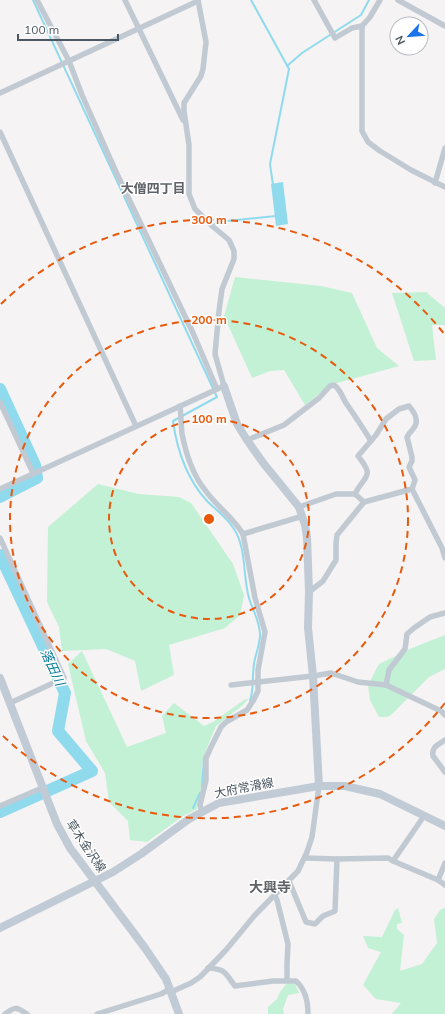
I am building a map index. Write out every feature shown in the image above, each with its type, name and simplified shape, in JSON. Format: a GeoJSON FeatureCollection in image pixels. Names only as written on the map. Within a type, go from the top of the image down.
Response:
{"type":"FeatureCollection","features":[{"type":"Feature","properties":{"kind":"main road"},"geometry":{"type":"LineString","coordinates":[[221,388],[235,420],[247,440],[299,507],[303,516],[307,537],[309,592],[308,628],[313,676],[319,786]]}},
{"type":"Feature","properties":{"kind":"main road","name":"草木金沢線"},"geometry":{"type":"LineString","coordinates":[[0,678],[42,788],[63,836],[70,848],[145,948],[166,979],[179,1014]]}},
{"type":"Feature","properties":{"kind":"main road","name":"大府常滑線"},"geometry":{"type":"LineString","coordinates":[[0,928],[113,872],[141,854],[189,819],[219,803],[319,786],[345,786],[380,794],[445,826]]}},
{"type":"Feature","properties":{"kind":"street"},"geometry":{"type":"LineString","coordinates":[[37,0],[69,61],[82,95],[117,174],[221,388]]}},
{"type":"Feature","properties":{"kind":"street"},"geometry":{"type":"LineString","coordinates":[[125,0],[186,126]]}},
{"type":"Feature","properties":{"kind":"street"},"geometry":{"type":"LineString","coordinates":[[0,93],[198,0],[206,42],[201,76],[184,103],[189,145],[188,194],[195,209],[229,240],[234,252],[234,259],[222,289],[219,311],[215,354],[221,388]]}},
{"type":"Feature","properties":{"kind":"street"},"geometry":{"type":"LineString","coordinates":[[314,0],[335,38],[352,28],[362,26],[370,18],[380,0]]}},
{"type":"Feature","properties":{"kind":"street"},"geometry":{"type":"LineString","coordinates":[[398,0],[445,26]]}},
{"type":"Feature","properties":{"kind":"street"},"geometry":{"type":"LineString","coordinates":[[362,26],[362,131],[368,142],[380,151],[435,183],[445,187]]}},
{"type":"Feature","properties":{"kind":"street"},"geometry":{"type":"LineString","coordinates":[[0,132],[136,426]]}},
{"type":"Feature","properties":{"kind":"street"},"geometry":{"type":"LineString","coordinates":[[435,183],[445,148]]}},
{"type":"Feature","properties":{"kind":"street"},"geometry":{"type":"LineString","coordinates":[[247,440],[284,425],[319,398],[330,386],[334,385],[341,392],[346,403],[371,441]]}},
{"type":"Feature","properties":{"kind":"street"},"geometry":{"type":"LineString","coordinates":[[0,489],[221,388]]}},
{"type":"Feature","properties":{"kind":"street"},"geometry":{"type":"LineString","coordinates":[[0,402],[33,473]]}},
{"type":"Feature","properties":{"kind":"street"},"geometry":{"type":"LineString","coordinates":[[180,406],[182,434],[194,473],[204,490],[236,522],[243,534],[255,598],[265,632],[258,670],[258,691],[250,706],[221,727],[206,758],[206,780],[200,805],[202,812]]}},
{"type":"Feature","properties":{"kind":"street"},"geometry":{"type":"LineString","coordinates":[[355,494],[367,478],[368,474],[364,463],[358,456],[380,430],[386,419],[392,414],[409,406],[416,415],[416,426],[407,437],[412,457],[409,467],[415,480],[412,488],[445,558]]}},
{"type":"Feature","properties":{"kind":"street"},"geometry":{"type":"LineString","coordinates":[[309,592],[323,581],[333,565],[337,558],[337,535],[364,502],[412,488]]}},
{"type":"Feature","properties":{"kind":"street"},"geometry":{"type":"LineString","coordinates":[[299,507],[336,494],[355,494],[364,502]]}},
{"type":"Feature","properties":{"kind":"street"},"geometry":{"type":"LineString","coordinates":[[243,534],[303,516]]}},
{"type":"Feature","properties":{"kind":"street"},"geometry":{"type":"LineString","coordinates":[[0,538],[64,678],[10,703]]}},
{"type":"Feature","properties":{"kind":"street"},"geometry":{"type":"LineString","coordinates":[[439,543],[445,540]]}},
{"type":"Feature","properties":{"kind":"street"},"geometry":{"type":"LineString","coordinates":[[386,685],[389,670],[405,648],[408,634],[414,628],[430,618],[445,613]]}},
{"type":"Feature","properties":{"kind":"street"},"geometry":{"type":"LineString","coordinates":[[231,685],[331,673],[358,682],[386,685],[441,711],[445,715]]}},
{"type":"Feature","properties":{"kind":"street"},"geometry":{"type":"LineString","coordinates":[[445,740],[435,746],[432,753],[445,772]]}},
{"type":"Feature","properties":{"kind":"street"},"geometry":{"type":"LineString","coordinates":[[97,1014],[170,991],[191,983],[200,977],[226,950],[255,915],[298,871],[305,858],[312,837],[319,786]]}},
{"type":"Feature","properties":{"kind":"street"},"geometry":{"type":"LineString","coordinates":[[0,806],[42,788]]}},
{"type":"Feature","properties":{"kind":"street"},"geometry":{"type":"LineString","coordinates":[[393,861],[424,816]]}},
{"type":"Feature","properties":{"kind":"street"},"geometry":{"type":"LineString","coordinates":[[305,858],[388,858],[438,880],[445,885]]}},
{"type":"Feature","properties":{"kind":"street"},"geometry":{"type":"LineString","coordinates":[[289,881],[306,922],[316,924],[323,916],[334,911],[337,859]]}},
{"type":"Feature","properties":{"kind":"street"},"geometry":{"type":"LineString","coordinates":[[438,880],[445,863]]}},
{"type":"Feature","properties":{"kind":"street"},"geometry":{"type":"LineString","coordinates":[[275,896],[288,944],[287,980]]}},
{"type":"Feature","properties":{"kind":"street"},"geometry":{"type":"LineString","coordinates":[[208,968],[224,971],[235,986],[296,980],[303,987],[308,1014]]}},
{"type":"Feature","properties":{"kind":"street"},"geometry":{"type":"LineString","coordinates":[[5,1014],[13,1008],[18,1008],[27,1014]]}},
{"type":"Feature","properties":{"kind":"green space"},"geometry":{"type":"Polygon","coordinates":[[[235,277],[321,286],[352,293],[377,348],[399,366],[330,385],[305,405],[284,370],[270,371],[252,378],[224,316],[235,277]]]}},
{"type":"Feature","properties":{"kind":"green space"},"geometry":{"type":"Polygon","coordinates":[[[426,292],[445,308],[445,325],[432,325],[436,360],[414,361],[392,293],[426,292]]]}},
{"type":"Feature","properties":{"kind":"green space"},"geometry":{"type":"Polygon","coordinates":[[[98,484],[138,494],[179,497],[191,503],[233,564],[244,595],[240,615],[225,628],[169,645],[174,675],[141,691],[135,661],[106,649],[62,651],[59,627],[47,602],[48,527],[98,484]]]}},
{"type":"Feature","properties":{"kind":"green space"},"geometry":{"type":"Polygon","coordinates":[[[445,635],[445,669],[429,677],[391,715],[387,717],[379,717],[370,700],[368,685],[379,664],[412,648],[445,635]]]}},
{"type":"Feature","properties":{"kind":"green space"},"geometry":{"type":"Polygon","coordinates":[[[82,651],[127,747],[166,733],[162,716],[174,703],[204,726],[213,722],[249,698],[243,705],[216,726],[206,750],[202,765],[202,784],[197,809],[183,816],[147,842],[130,840],[128,821],[109,802],[105,773],[86,741],[68,664],[82,651]]]}},
{"type":"Feature","properties":{"kind":"green space"},"geometry":{"type":"Polygon","coordinates":[[[398,908],[402,923],[397,924],[397,929],[404,935],[400,971],[422,964],[437,943],[434,919],[441,909],[445,908],[445,1014],[392,1014],[401,1003],[376,999],[363,985],[381,952],[368,948],[363,936],[382,937],[395,910],[398,908]]]}},
{"type":"Feature","properties":{"kind":"green space"},"geometry":{"type":"Polygon","coordinates":[[[287,983],[295,984],[299,993],[288,995],[283,1009],[284,1014],[268,1014],[268,1007],[277,999],[287,983]]]}},
{"type":"Feature","properties":{"kind":"water"},"geometry":{"type":"Polygon","coordinates":[[[283,182],[288,224],[276,226],[271,184],[283,182]]]}},
{"type":"Feature","properties":{"kind":"waterway"},"geometry":{"type":"LineString","coordinates":[[33,0],[217,397],[173,421],[180,453],[193,483],[207,501],[225,517],[238,536],[241,544],[246,586],[260,630],[250,701]]}},
{"type":"Feature","properties":{"kind":"waterway"},"geometry":{"type":"LineString","coordinates":[[251,0],[289,69],[270,164],[273,185]]}},
{"type":"Feature","properties":{"kind":"waterway"},"geometry":{"type":"LineString","coordinates":[[287,66],[302,53],[361,15],[369,0]]}},
{"type":"Feature","properties":{"kind":"waterway"},"geometry":{"type":"LineString","coordinates":[[215,224],[217,222],[276,216]]}},
{"type":"Feature","properties":{"kind":"waterway","name":"落田川"},"geometry":{"type":"LineString","coordinates":[[0,389],[35,465],[37,478],[0,497]]}},
{"type":"Feature","properties":{"kind":"waterway","name":"落田川"},"geometry":{"type":"LineString","coordinates":[[0,555],[65,693],[58,731],[92,771],[0,812]]}},
{"type":"Feature","properties":{"kind":"waterway"},"geometry":{"type":"LineString","coordinates":[[202,787],[204,758]]}},
{"type":"Feature","properties":{"kind":"waterway"},"geometry":{"type":"LineString","coordinates":[[193,808],[200,793]]}},
{"type":"Feature","properties":{"kind":"district","name":"大僧四丁目"},"geometry":{"type":"Point","coordinates":[153,188]}},
{"type":"Feature","properties":{"kind":"district","name":"大興寺"},"geometry":{"type":"Point","coordinates":[270,887]}}]}
